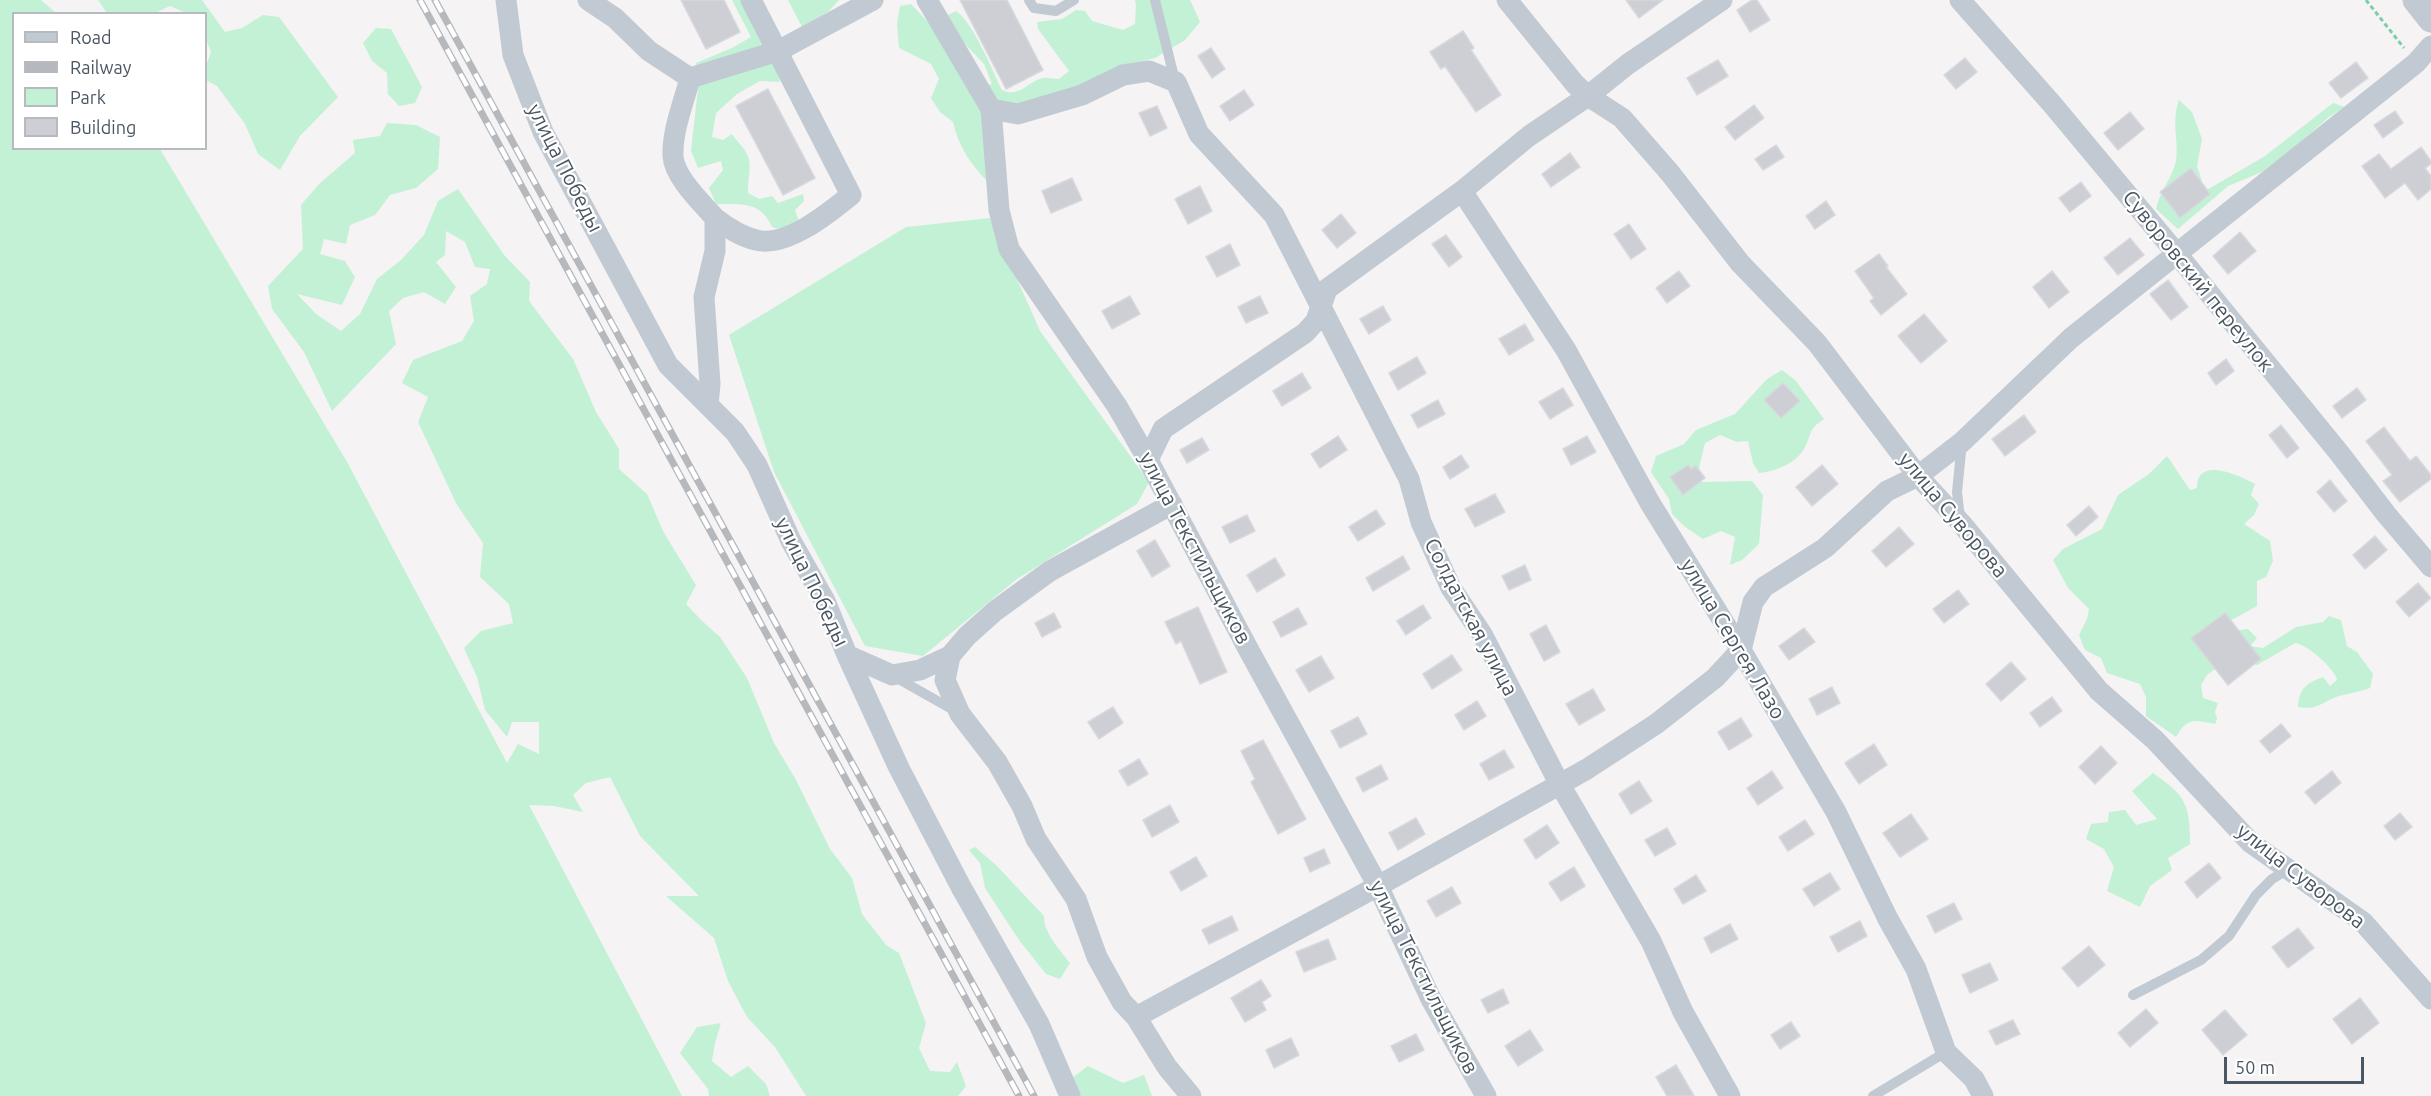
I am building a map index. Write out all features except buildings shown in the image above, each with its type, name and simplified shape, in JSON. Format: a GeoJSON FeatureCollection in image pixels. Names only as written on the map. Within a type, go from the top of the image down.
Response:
{"type":"FeatureCollection","features":[{"type":"Feature","properties":{"kind":"street","name":"улица Победы"},"geometry":{"type":"LineString","coordinates":[[506,0],[513,55],[543,132],[668,365],[735,432],[757,465],[791,541],[825,601],[847,655],[892,675]]}},
{"type":"Feature","properties":{"kind":"street"},"geometry":{"type":"LineString","coordinates":[[588,0],[615,18],[649,51],[690,78]]}},
{"type":"Feature","properties":{"kind":"street"},"geometry":{"type":"LineString","coordinates":[[690,78],[675,134],[673,158],[691,191],[715,218],[735,232],[759,241],[780,239],[824,217],[851,195],[751,0]]}},
{"type":"Feature","properties":{"kind":"street"},"geometry":{"type":"LineString","coordinates":[[690,78],[777,51],[873,0]]}},
{"type":"Feature","properties":{"kind":"street","name":"улица Текстильщиков"},"geometry":{"type":"LineString","coordinates":[[927,0],[991,109],[999,210],[1008,249],[1117,406],[1148,460],[1378,886],[1431,999],[1485,1096]]}},
{"type":"Feature","properties":{"kind":"street","name":"улица Суворова"},"geometry":{"type":"LineString","coordinates":[[1507,0],[1575,84],[1588,96],[1622,118],[1670,173],[1740,263],[1817,342],[1918,476],[1961,523],[2099,691],[2155,740],[2251,843],[2363,922],[2431,999]]}},
{"type":"Feature","properties":{"kind":"street"},"geometry":{"type":"LineString","coordinates":[[1148,460],[1163,429],[1305,333],[1316,321],[1327,289],[1462,191],[1529,136],[1588,96],[1628,64],[1722,0]]}},
{"type":"Feature","properties":{"kind":"street","name":"Суворовский переулок"},"geometry":{"type":"LineString","coordinates":[[1960,0],[2052,104],[2177,254],[2340,454],[2385,514],[2431,567]]}},
{"type":"Feature","properties":{"kind":"street"},"geometry":{"type":"LineString","coordinates":[[2416,0],[2431,19]]}},
{"type":"Feature","properties":{"kind":"street"},"geometry":{"type":"LineString","coordinates":[[1136,1017],[1378,886],[1558,783],[1587,769],[1656,724],[1715,678],[1741,650],[1753,602],[1764,587],[1824,548],[1887,491],[1918,476],[1962,441],[2071,339],[2416,63],[2431,46]]}},
{"type":"Feature","properties":{"kind":"street"},"geometry":{"type":"LineString","coordinates":[[991,109],[1018,114],[1082,95],[1123,75],[1149,71],[1176,82]]}},
{"type":"Feature","properties":{"kind":"street","name":"Солдатская улица"},"geometry":{"type":"LineString","coordinates":[[1176,82],[1199,134],[1274,215],[1409,479],[1421,522],[1451,588],[1482,634],[1558,783],[1651,941],[1683,1012],[1730,1096]]}},
{"type":"Feature","properties":{"kind":"street","name":"улица Сергея Лазо"},"geometry":{"type":"LineString","coordinates":[[1462,191],[1566,350],[1650,503],[1741,650],[1836,812],[1888,919],[1916,969],[1946,1052],[1974,1079],[1983,1096]]}},
{"type":"Feature","properties":{"kind":"street"},"geometry":{"type":"LineString","coordinates":[[708,405],[710,384],[704,297],[715,251],[715,218]]}},
{"type":"Feature","properties":{"kind":"street"},"geometry":{"type":"LineString","coordinates":[[892,675],[920,670],[950,656],[967,636],[995,611],[1050,571],[1172,504]]}},
{"type":"Feature","properties":{"kind":"street"},"geometry":{"type":"LineString","coordinates":[[847,655],[899,768],[956,877],[1039,1024],[1070,1096]]}},
{"type":"Feature","properties":{"kind":"street"},"geometry":{"type":"LineString","coordinates":[[950,656],[945,680],[960,714],[997,762],[1022,806],[1036,839],[1076,899],[1097,957],[1122,1002],[1136,1017],[1167,1067],[1191,1096]]}},
{"type":"Feature","properties":{"kind":"lane"},"geometry":{"type":"LineString","coordinates":[[1029,0],[1034,8],[1056,11],[1074,0]]}},
{"type":"Feature","properties":{"kind":"lane"},"geometry":{"type":"LineString","coordinates":[[1155,0],[1176,82]]}},
{"type":"Feature","properties":{"kind":"lane"},"geometry":{"type":"LineString","coordinates":[[1961,523],[1957,492],[1962,441]]}},
{"type":"Feature","properties":{"kind":"lane"},"geometry":{"type":"LineString","coordinates":[[892,675],[960,714]]}},
{"type":"Feature","properties":{"kind":"lane"},"geometry":{"type":"LineString","coordinates":[[2133,995],[2201,960],[2229,936],[2256,895],[2272,879],[2287,870]]}},
{"type":"Feature","properties":{"kind":"lane"},"geometry":{"type":"LineString","coordinates":[[1873,1096],[1946,1052]]}},
{"type":"Feature","properties":{"kind":"path"},"geometry":{"type":"LineString","coordinates":[[2366,0],[2416,63]]}},
{"type":"Feature","properties":{"kind":"green space"},"geometry":{"type":"Polygon","coordinates":[[[0,0],[41,0],[55,12],[12,12],[12,150],[161,150],[347,462],[507,763],[518,744],[539,754],[539,722],[512,722],[507,737],[485,710],[477,677],[464,648],[481,631],[513,623],[509,604],[480,577],[483,543],[457,505],[418,422],[428,397],[402,383],[413,360],[462,341],[474,321],[470,296],[487,284],[490,269],[475,267],[465,242],[446,231],[445,255],[436,262],[456,287],[445,304],[424,292],[403,298],[389,311],[396,344],[332,411],[304,352],[272,309],[268,286],[303,249],[301,205],[319,184],[355,153],[353,140],[380,136],[387,123],[416,125],[440,137],[438,169],[416,188],[390,195],[375,215],[350,225],[346,244],[324,239],[320,254],[345,261],[355,277],[342,305],[297,294],[316,314],[341,331],[360,314],[377,279],[401,260],[424,235],[438,201],[458,189],[505,256],[530,282],[529,301],[573,359],[596,412],[619,449],[619,469],[647,494],[664,533],[696,585],[686,604],[720,637],[747,678],[774,743],[796,780],[830,849],[852,878],[862,914],[886,945],[899,953],[926,1023],[919,1048],[930,1071],[950,1072],[957,1062],[966,1086],[958,1096],[806,1096],[775,1047],[747,1017],[728,981],[714,938],[666,896],[699,896],[640,836],[610,777],[586,783],[573,795],[583,812],[554,806],[529,805],[682,1096],[0,1096],[0,0]]]}},
{"type":"Feature","properties":{"kind":"green space"},"geometry":{"type":"Polygon","coordinates":[[[98,0],[202,0],[225,32],[242,28],[263,15],[279,17],[338,97],[300,136],[280,170],[258,154],[245,124],[217,86],[207,81],[207,63],[211,52],[207,42],[207,12],[184,12],[170,6],[157,12],[106,12],[98,0]]]}},
{"type":"Feature","properties":{"kind":"green space"},"geometry":{"type":"Polygon","coordinates":[[[732,0],[741,0],[777,69],[780,82],[760,81],[737,94],[716,113],[712,137],[723,140],[732,134],[746,151],[750,163],[748,193],[759,199],[772,196],[778,203],[803,194],[804,201],[795,210],[799,221],[785,230],[772,227],[762,212],[756,208],[716,204],[709,188],[723,170],[721,161],[698,168],[691,151],[698,89],[696,63],[732,48],[751,37],[732,0]]]}},
{"type":"Feature","properties":{"kind":"green space"},"geometry":{"type":"Polygon","coordinates":[[[788,0],[839,0],[828,12],[802,27],[788,0]]]}},
{"type":"Feature","properties":{"kind":"green space"},"geometry":{"type":"Polygon","coordinates":[[[1135,0],[1190,0],[1200,22],[1185,40],[1155,58],[1134,63],[1054,99],[983,112],[988,182],[966,155],[953,122],[940,112],[931,98],[939,79],[931,64],[899,48],[897,24],[900,6],[911,4],[987,85],[992,84],[984,64],[959,38],[948,15],[956,11],[969,25],[1002,90],[1019,91],[1039,79],[1059,79],[1069,71],[1038,29],[1037,22],[1062,19],[1076,10],[1085,11],[1092,21],[1123,30],[1135,24],[1135,0]]]}},
{"type":"Feature","properties":{"kind":"green space"},"geometry":{"type":"Polygon","coordinates":[[[376,28],[391,29],[422,87],[415,103],[399,106],[388,94],[387,73],[372,61],[363,43],[376,28]]]}},
{"type":"Feature","properties":{"kind":"green space"},"geometry":{"type":"Polygon","coordinates":[[[2179,100],[2192,112],[2202,139],[2197,166],[2205,191],[2265,156],[2333,103],[2345,107],[2329,117],[2293,149],[2262,172],[2228,186],[2178,229],[2156,209],[2176,161],[2175,123],[2179,100]]]}},
{"type":"Feature","properties":{"kind":"green space"},"geometry":{"type":"Polygon","coordinates":[[[990,218],[1040,331],[1149,482],[1137,504],[1017,579],[923,656],[865,646],[774,472],[729,335],[906,227],[990,218]]]}},
{"type":"Feature","properties":{"kind":"green space"},"geometry":{"type":"Polygon","coordinates":[[[1782,370],[1796,381],[1824,419],[1813,428],[1798,457],[1780,468],[1759,473],[1753,463],[1748,441],[1737,442],[1720,435],[1705,443],[1699,468],[1699,482],[1752,481],[1763,495],[1759,544],[1742,560],[1730,565],[1735,537],[1721,531],[1703,539],[1685,527],[1672,514],[1669,499],[1651,472],[1656,456],[1684,444],[1696,430],[1735,414],[1767,379],[1782,370]]]}},
{"type":"Feature","properties":{"kind":"green space"},"geometry":{"type":"Polygon","coordinates":[[[2167,456],[2190,490],[2197,488],[2199,478],[2204,472],[2211,470],[2230,473],[2255,484],[2251,495],[2259,504],[2254,515],[2244,524],[2270,541],[2273,561],[2266,577],[2257,581],[2257,606],[2219,627],[2231,631],[2248,629],[2257,638],[2250,646],[2263,648],[2296,627],[2323,622],[2329,616],[2341,620],[2347,646],[2357,652],[2373,674],[2370,688],[2337,697],[2317,706],[2298,707],[2302,691],[2308,684],[2323,677],[2330,686],[2337,680],[2320,658],[2295,643],[2257,665],[2236,659],[2207,675],[2201,685],[2203,698],[2218,703],[2215,724],[2188,723],[2176,737],[2146,716],[2146,697],[2140,684],[2107,673],[2101,658],[2085,650],[2079,635],[2089,609],[2068,588],[2053,560],[2063,549],[2102,529],[2118,495],[2149,474],[2167,456]]]}},
{"type":"Feature","properties":{"kind":"green space"},"geometry":{"type":"Polygon","coordinates":[[[2153,773],[2173,788],[2184,802],[2189,819],[2190,844],[2168,858],[2172,870],[2150,886],[2140,907],[2107,891],[2114,867],[2104,849],[2086,839],[2091,824],[2108,822],[2109,812],[2125,810],[2136,825],[2157,819],[2132,791],[2153,773]]]}},
{"type":"Feature","properties":{"kind":"green space"},"geometry":{"type":"Polygon","coordinates":[[[975,847],[996,865],[1044,916],[1049,934],[1070,963],[1060,979],[1046,974],[1019,940],[985,888],[980,863],[969,850],[975,847]]]}},
{"type":"Feature","properties":{"kind":"green space"},"geometry":{"type":"Polygon","coordinates":[[[721,1023],[712,1061],[731,1077],[748,1066],[766,1084],[770,1096],[709,1096],[708,1089],[680,1053],[697,1027],[721,1023]]]}},
{"type":"Feature","properties":{"kind":"green space"},"geometry":{"type":"Polygon","coordinates":[[[1088,1066],[1123,1083],[1144,1075],[1152,1096],[1080,1096],[1072,1078],[1088,1066]]]}},
{"type":"Feature","properties":{"kind":"railway"},"geometry":{"type":"LineString","coordinates":[[420,0],[1019,1096]]}},
{"type":"Feature","properties":{"kind":"railway"},"geometry":{"type":"LineString","coordinates":[[435,0],[1034,1096]]}}]}
